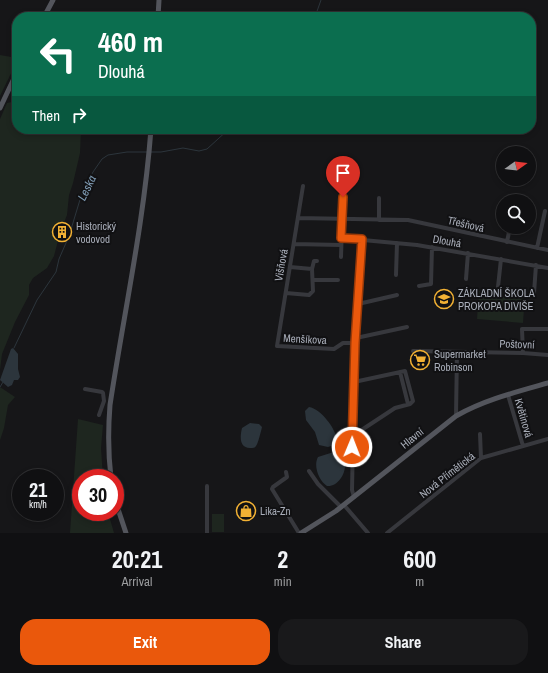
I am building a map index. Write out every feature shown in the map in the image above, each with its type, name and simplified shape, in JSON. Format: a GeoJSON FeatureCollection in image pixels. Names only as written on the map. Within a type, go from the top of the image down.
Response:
{"type":"FeatureCollection","features":[{"type":"Feature","properties":{"kind":"main road"},"geometry":{"type":"LineString","coordinates":[[47,12],[53,0]]}},
{"type":"Feature","properties":{"kind":"main road"},"geometry":{"type":"LineString","coordinates":[[158,0],[158,12]]}},
{"type":"Feature","properties":{"kind":"main road"},"geometry":{"type":"LineString","coordinates":[[0,108],[12,83]]}},
{"type":"Feature","properties":{"kind":"main road"},"geometry":{"type":"LineString","coordinates":[[110,469],[108,432],[110,405],[138,245],[151,134]]}},
{"type":"Feature","properties":{"kind":"main road","name":"Hlavní"},"geometry":{"type":"LineString","coordinates":[[300,533],[343,506],[456,416],[472,407],[548,383]]}},
{"type":"Feature","properties":{"kind":"main road"},"geometry":{"type":"LineString","coordinates":[[119,521],[124,533]]}},
{"type":"Feature","properties":{"kind":"street","name":"Višňová"},"geometry":{"type":"LineString","coordinates":[[277,346],[303,186]]}},
{"type":"Feature","properties":{"kind":"street"},"geometry":{"type":"LineString","coordinates":[[341,257],[343,197]]}},
{"type":"Feature","properties":{"kind":"street"},"geometry":{"type":"LineString","coordinates":[[379,198],[379,220]]}},
{"type":"Feature","properties":{"kind":"street"},"geometry":{"type":"LineString","coordinates":[[538,248],[545,211]]}},
{"type":"Feature","properties":{"kind":"street","name":"Třešňová"},"geometry":{"type":"LineString","coordinates":[[298,218],[408,220],[548,250]]}},
{"type":"Feature","properties":{"kind":"street"},"geometry":{"type":"LineString","coordinates":[[507,242],[509,234]]}},
{"type":"Feature","properties":{"kind":"street","name":"Dlouhá"},"geometry":{"type":"LineString","coordinates":[[341,238],[432,247],[548,268]]}},
{"type":"Feature","properties":{"kind":"street"},"geometry":{"type":"LineString","coordinates":[[354,497],[352,490],[355,340],[362,239]]}},
{"type":"Feature","properties":{"kind":"street"},"geometry":{"type":"LineString","coordinates":[[396,275],[397,243]]}},
{"type":"Feature","properties":{"kind":"street"},"geometry":{"type":"LineString","coordinates":[[294,244],[341,245]]}},
{"type":"Feature","properties":{"kind":"street"},"geometry":{"type":"LineString","coordinates":[[419,286],[431,284],[432,247]]}},
{"type":"Feature","properties":{"kind":"street"},"geometry":{"type":"LineString","coordinates":[[466,279],[468,253]]}},
{"type":"Feature","properties":{"kind":"street"},"geometry":{"type":"LineString","coordinates":[[498,287],[501,260]]}},
{"type":"Feature","properties":{"kind":"street"},"geometry":{"type":"LineString","coordinates":[[286,293],[310,294],[313,291],[314,280],[312,269],[314,261],[317,261]]}},
{"type":"Feature","properties":{"kind":"street"},"geometry":{"type":"LineString","coordinates":[[534,293],[536,265]]}},
{"type":"Feature","properties":{"kind":"street"},"geometry":{"type":"LineString","coordinates":[[290,267],[312,269]]}},
{"type":"Feature","properties":{"kind":"street"},"geometry":{"type":"LineString","coordinates":[[314,280],[338,280]]}},
{"type":"Feature","properties":{"kind":"street"},"geometry":{"type":"LineString","coordinates":[[358,304],[397,295]]}},
{"type":"Feature","properties":{"kind":"street","name":"Menšíkova"},"geometry":{"type":"LineString","coordinates":[[277,346],[334,349],[342,343],[407,326]]}},
{"type":"Feature","properties":{"kind":"street"},"geometry":{"type":"LineString","coordinates":[[523,353],[522,329],[548,329]]}},
{"type":"Feature","properties":{"kind":"street","name":"Poštovní"},"geometry":{"type":"LineString","coordinates":[[413,351],[523,353],[548,355]]}},
{"type":"Feature","properties":{"kind":"street"},"geometry":{"type":"LineString","coordinates":[[456,416],[457,352]]}},
{"type":"Feature","properties":{"kind":"street"},"geometry":{"type":"LineString","coordinates":[[353,433],[357,433],[395,408],[413,401],[405,371],[354,382]]}},
{"type":"Feature","properties":{"kind":"street"},"geometry":{"type":"LineString","coordinates":[[85,389],[103,393],[104,401],[99,415]]}},
{"type":"Feature","properties":{"kind":"street","name":"Květinová"},"geometry":{"type":"LineString","coordinates":[[508,395],[523,446]]}},
{"type":"Feature","properties":{"kind":"street"},"geometry":{"type":"LineString","coordinates":[[480,434],[481,458]]}},
{"type":"Feature","properties":{"kind":"street","name":"Nová Přímětická"},"geometry":{"type":"LineString","coordinates":[[387,533],[481,458],[548,439]]}},
{"type":"Feature","properties":{"kind":"street"},"geometry":{"type":"LineString","coordinates":[[308,471],[318,484],[343,506],[368,533]]}},
{"type":"Feature","properties":{"kind":"street"},"geometry":{"type":"LineString","coordinates":[[286,472],[287,477],[272,489],[300,533]]}},
{"type":"Feature","properties":{"kind":"street"},"geometry":{"type":"LineString","coordinates":[[207,486],[207,533]]}},
{"type":"Feature","properties":{"kind":"shaded area"},"geometry":{"type":"Polygon","coordinates":[[[0,55],[12,57],[12,71],[0,96],[0,55]]]}},
{"type":"Feature","properties":{"kind":"shaded area"},"geometry":{"type":"Polygon","coordinates":[[[12,102],[12,134],[81,134],[80,153],[69,195],[67,215],[60,233],[54,256],[47,268],[33,278],[29,285],[29,295],[15,322],[2,354],[0,370],[0,119],[7,103],[12,102]]]}},
{"type":"Feature","properties":{"kind":"shaded area"},"geometry":{"type":"Polygon","coordinates":[[[479,291],[525,295],[523,323],[477,319],[479,291]]]}},
{"type":"Feature","properties":{"kind":"shaded area"},"geometry":{"type":"Polygon","coordinates":[[[13,348],[18,354],[18,369],[20,377],[18,380],[14,380],[12,385],[8,387],[0,380],[11,349],[13,348]]]}},
{"type":"Feature","properties":{"kind":"shaded area"},"geometry":{"type":"Polygon","coordinates":[[[0,387],[15,397],[8,405],[4,428],[0,440],[0,387]]]}},
{"type":"Feature","properties":{"kind":"shaded area"},"geometry":{"type":"Polygon","coordinates":[[[309,407],[314,408],[327,420],[336,435],[337,439],[334,445],[328,447],[319,445],[315,432],[306,420],[305,411],[309,407]]]}},
{"type":"Feature","properties":{"kind":"shaded area"},"geometry":{"type":"Polygon","coordinates":[[[78,419],[103,425],[101,448],[102,469],[74,469],[78,419]]]}},
{"type":"Feature","properties":{"kind":"shaded area"},"geometry":{"type":"Polygon","coordinates":[[[250,423],[259,424],[262,427],[257,445],[253,448],[244,446],[241,441],[242,428],[250,423]]]}},
{"type":"Feature","properties":{"kind":"shaded area"},"geometry":{"type":"Polygon","coordinates":[[[340,450],[345,462],[344,473],[340,480],[334,485],[327,486],[319,477],[316,465],[318,457],[340,450]]]}},
{"type":"Feature","properties":{"kind":"shaded area"},"geometry":{"type":"Polygon","coordinates":[[[72,504],[72,521],[111,521],[114,533],[70,533],[72,504]]]}},
{"type":"Feature","properties":{"kind":"shaded area"},"geometry":{"type":"Polygon","coordinates":[[[212,514],[224,514],[224,532],[212,532],[212,514]]]}},
{"type":"Feature","properties":{"kind":"waterway","name":"Leska"},"geometry":{"type":"LineString","coordinates":[[317,12],[321,0]]}},
{"type":"Feature","properties":{"kind":"waterway","name":"Leska"},"geometry":{"type":"LineString","coordinates":[[150,152],[161,152],[183,148],[199,151],[207,149],[224,134]]}},
{"type":"Feature","properties":{"kind":"waterway","name":"Leska"},"geometry":{"type":"LineString","coordinates":[[14,348],[37,300],[56,272],[59,259],[69,236],[82,193],[93,172],[102,159],[108,155],[127,152],[147,152]]}},
{"type":"Feature","properties":{"kind":"waterway","name":"Leska"},"geometry":{"type":"LineString","coordinates":[[0,387],[3,382]]}},
{"type":"Feature","properties":{"kind":"place","name":"Historický vodovod"},"geometry":{"type":"Point","coordinates":[62,232]}},
{"type":"Feature","properties":{"kind":"place","name":"ZÁKLADNÍ ŠKOLA PROKOPA DIVIŠE"},"geometry":{"type":"Point","coordinates":[444,299]}},
{"type":"Feature","properties":{"kind":"place","name":"Supermarket Robinson"},"geometry":{"type":"Point","coordinates":[420,360]}},
{"type":"Feature","properties":{"kind":"place","name":"Lika-Zn"},"geometry":{"type":"Point","coordinates":[246,511]}},
{"type":"Feature","properties":{"kind":"route"},"geometry":{"type":"LineString","coordinates":[[343,197],[341,238],[362,239],[355,343],[352,447]]}}]}
